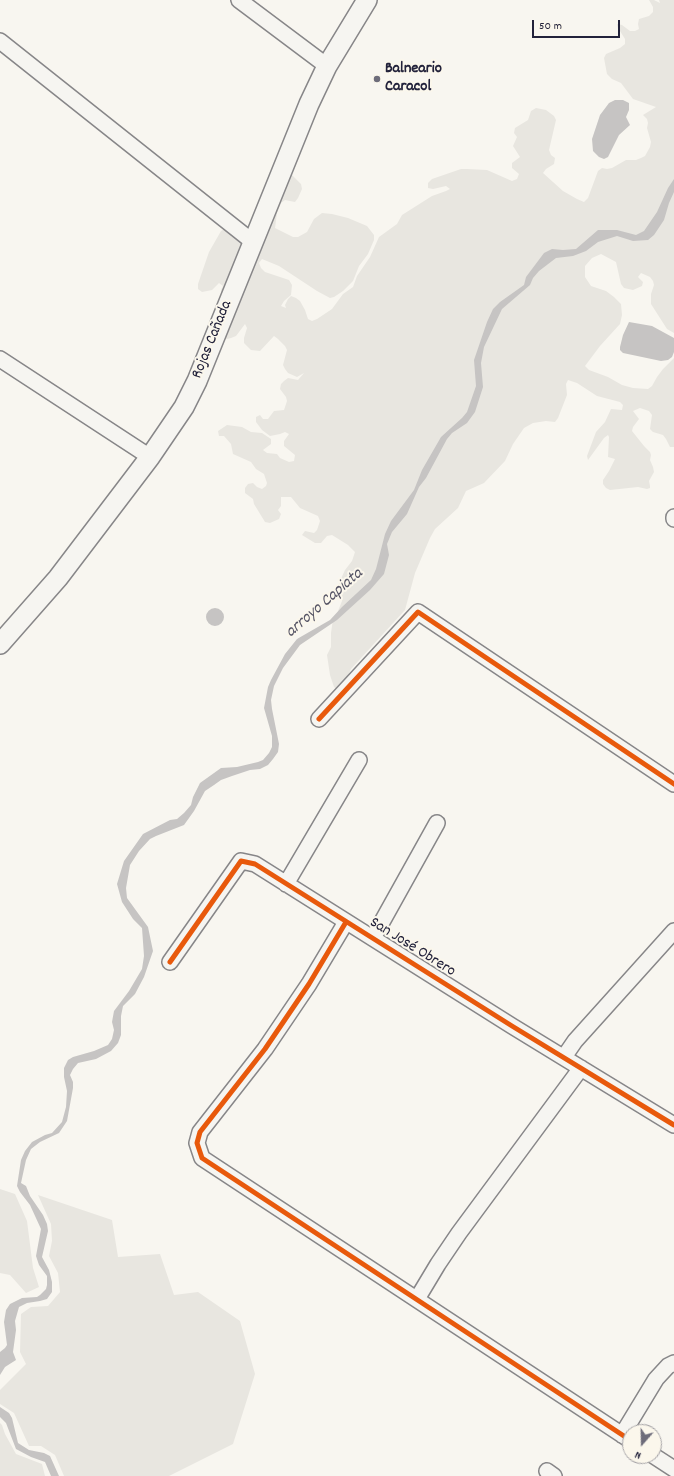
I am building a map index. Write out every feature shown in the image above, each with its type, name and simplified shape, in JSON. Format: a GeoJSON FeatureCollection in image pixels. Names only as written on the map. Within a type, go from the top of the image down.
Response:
{"type":"FeatureCollection","features":[{"type":"Feature","properties":{"kind":"main road","name":"Rojas Cañada"},"geometry":{"type":"LineString","coordinates":[[0,644],[58,578],[150,457],[184,407],[194,387],[309,104],[327,66],[367,0]]}},
{"type":"Feature","properties":{"kind":"street"},"geometry":{"type":"LineString","coordinates":[[239,0],[327,66]]}},
{"type":"Feature","properties":{"kind":"street"},"geometry":{"type":"LineString","coordinates":[[0,41],[253,242]]}},
{"type":"Feature","properties":{"kind":"street"},"geometry":{"type":"LineString","coordinates":[[0,359],[150,457]]}},
{"type":"Feature","properties":{"kind":"street"},"geometry":{"type":"LineString","coordinates":[[319,720],[418,612],[674,784]]}},
{"type":"Feature","properties":{"kind":"street"},"geometry":{"type":"LineString","coordinates":[[286,884],[359,760]]}},
{"type":"Feature","properties":{"kind":"street"},"geometry":{"type":"LineString","coordinates":[[373,938],[437,823]]}},
{"type":"Feature","properties":{"kind":"street","name":"San José Obrero"},"geometry":{"type":"LineString","coordinates":[[170,962],[241,861],[255,864],[564,1058],[674,1125]]}},
{"type":"Feature","properties":{"kind":"street"},"geometry":{"type":"LineString","coordinates":[[346,922],[309,984],[270,1043],[200,1132],[197,1143],[202,1158],[622,1435]]}},
{"type":"Feature","properties":{"kind":"street"},"geometry":{"type":"LineString","coordinates":[[564,1058],[575,1041],[674,931]]}},
{"type":"Feature","properties":{"kind":"street"},"geometry":{"type":"LineString","coordinates":[[417,1300],[438,1264],[459,1233],[581,1068]]}},
{"type":"Feature","properties":{"kind":"street"},"geometry":{"type":"LineString","coordinates":[[633,1424],[656,1379],[668,1366],[674,1364]]}},
{"type":"Feature","properties":{"kind":"street"},"geometry":{"type":"LineString","coordinates":[[662,1461],[674,1469]]}},
{"type":"Feature","properties":{"kind":"shaded area"},"geometry":{"type":"Polygon","coordinates":[[[649,0],[654,0],[660,3],[659,0],[674,0],[674,333],[667,329],[651,304],[651,294],[654,285],[650,277],[641,273],[638,277],[643,282],[642,286],[633,290],[624,288],[621,284],[616,262],[601,254],[592,258],[585,266],[585,277],[591,286],[606,291],[621,304],[622,315],[620,324],[600,346],[585,366],[589,370],[608,377],[622,385],[633,388],[648,389],[652,386],[663,369],[674,358],[674,447],[670,447],[663,435],[653,432],[650,429],[652,415],[649,411],[640,408],[633,411],[639,419],[632,431],[651,455],[650,460],[654,472],[649,481],[650,488],[647,489],[638,487],[610,490],[606,488],[603,484],[603,480],[615,459],[608,457],[608,435],[604,438],[588,460],[587,456],[596,432],[605,422],[611,409],[622,410],[623,405],[620,402],[597,396],[577,383],[568,380],[566,384],[567,395],[555,422],[546,421],[533,423],[524,428],[513,444],[505,461],[484,483],[466,491],[458,508],[435,529],[415,573],[405,610],[351,669],[345,682],[338,690],[334,687],[330,675],[327,655],[331,647],[333,619],[336,616],[342,601],[339,583],[345,570],[352,561],[355,552],[348,545],[332,535],[327,536],[321,543],[315,543],[302,535],[305,531],[314,533],[317,530],[320,521],[318,516],[300,508],[291,497],[281,497],[281,506],[278,510],[281,514],[279,519],[270,523],[265,522],[254,504],[253,499],[245,493],[245,488],[248,484],[253,483],[262,489],[266,486],[267,483],[264,474],[256,469],[251,462],[233,454],[231,444],[224,436],[219,436],[218,431],[227,425],[242,427],[251,432],[262,433],[271,439],[271,444],[263,450],[267,453],[277,454],[280,458],[289,462],[294,461],[295,455],[284,446],[284,441],[289,434],[285,432],[270,436],[262,430],[256,422],[256,417],[260,415],[263,419],[268,419],[274,411],[284,410],[287,401],[280,389],[281,384],[288,378],[298,380],[304,373],[297,377],[288,373],[283,365],[287,350],[285,346],[274,336],[260,351],[251,350],[244,343],[247,328],[245,324],[236,336],[227,339],[218,337],[222,300],[221,290],[223,286],[219,283],[212,290],[202,292],[198,289],[198,284],[209,252],[221,231],[226,228],[232,237],[242,238],[291,174],[301,184],[302,189],[295,202],[285,200],[281,203],[277,213],[275,228],[293,237],[298,237],[307,232],[314,219],[322,213],[348,218],[367,226],[374,235],[374,240],[368,254],[359,266],[353,281],[343,291],[330,298],[279,266],[262,259],[259,263],[265,272],[289,280],[292,285],[291,295],[281,306],[286,308],[285,305],[291,296],[300,301],[308,319],[312,321],[317,319],[332,309],[343,294],[353,287],[357,276],[370,257],[379,237],[397,224],[402,215],[432,196],[450,189],[446,186],[433,189],[428,188],[428,183],[432,179],[461,169],[467,169],[487,170],[512,181],[517,179],[519,174],[512,168],[512,163],[520,157],[513,146],[517,137],[514,133],[515,128],[528,120],[531,111],[536,108],[546,110],[554,116],[556,120],[549,150],[551,155],[555,158],[554,164],[543,173],[563,191],[584,202],[588,198],[598,171],[602,168],[612,168],[626,160],[636,160],[641,158],[645,156],[650,147],[651,142],[647,128],[648,123],[647,119],[643,115],[656,107],[633,99],[621,83],[612,79],[607,74],[604,58],[606,54],[620,48],[625,44],[625,39],[620,31],[619,34],[617,24],[622,25],[630,31],[639,29],[639,19],[649,16],[653,12],[653,7],[649,0]]]}},
{"type":"Feature","properties":{"kind":"shaded area"},"geometry":{"type":"Polygon","coordinates":[[[615,100],[623,100],[629,103],[629,110],[626,117],[630,125],[619,135],[608,157],[604,159],[599,157],[593,151],[592,139],[600,115],[609,103],[615,100]]]}},
{"type":"Feature","properties":{"kind":"shaded area"},"geometry":{"type":"Polygon","coordinates":[[[674,179],[674,192],[664,220],[654,235],[648,240],[633,241],[617,236],[598,242],[586,251],[573,256],[556,258],[539,271],[533,278],[530,285],[502,309],[484,347],[481,363],[483,387],[475,412],[467,423],[452,433],[447,439],[426,478],[419,487],[407,514],[392,532],[387,544],[389,555],[384,574],[370,590],[337,620],[300,645],[283,668],[274,686],[271,700],[279,744],[278,752],[268,765],[260,769],[250,770],[221,780],[205,791],[184,825],[150,839],[139,851],[130,865],[126,888],[127,898],[148,927],[153,951],[144,977],[135,994],[123,1006],[121,1016],[121,1035],[118,1043],[111,1051],[96,1059],[78,1063],[73,1069],[70,1075],[73,1082],[73,1088],[67,1121],[59,1133],[40,1142],[31,1149],[26,1160],[21,1183],[26,1186],[30,1196],[43,1215],[47,1224],[48,1231],[42,1257],[49,1270],[52,1282],[52,1292],[47,1299],[27,1303],[19,1307],[15,1321],[16,1330],[13,1352],[16,1360],[5,1367],[0,1375],[0,1352],[7,1345],[4,1322],[6,1310],[10,1304],[22,1298],[37,1297],[46,1289],[47,1285],[47,1276],[39,1265],[36,1256],[41,1229],[30,1205],[17,1186],[21,1160],[25,1151],[32,1142],[52,1133],[62,1122],[66,1107],[67,1091],[64,1068],[68,1060],[108,1045],[112,1039],[114,1030],[112,1022],[114,1011],[129,991],[142,969],[144,956],[142,928],[133,919],[122,902],[117,884],[124,861],[143,834],[170,820],[177,819],[184,813],[191,805],[200,783],[221,768],[237,767],[258,762],[263,760],[269,753],[272,747],[272,736],[264,708],[268,687],[271,680],[285,654],[297,639],[330,620],[371,580],[376,569],[385,534],[391,521],[414,490],[422,470],[441,437],[467,412],[476,386],[474,360],[493,309],[500,302],[524,285],[526,277],[544,253],[552,249],[576,249],[598,230],[617,230],[636,235],[644,231],[657,212],[668,188],[674,179]]]}},
{"type":"Feature","properties":{"kind":"shaded area"},"geometry":{"type":"Polygon","coordinates":[[[629,322],[652,326],[674,338],[674,352],[672,357],[668,360],[661,361],[623,353],[620,350],[620,347],[623,335],[629,322]]]}},
{"type":"Feature","properties":{"kind":"shaded area"},"geometry":{"type":"Polygon","coordinates":[[[215,608],[221,611],[224,617],[221,623],[215,626],[209,623],[206,617],[209,611],[215,608]]]}},
{"type":"Feature","properties":{"kind":"shaded area"},"geometry":{"type":"Polygon","coordinates":[[[0,1189],[15,1194],[27,1221],[33,1268],[39,1287],[26,1293],[10,1275],[0,1273],[0,1189]]]}},
{"type":"Feature","properties":{"kind":"shaded area"},"geometry":{"type":"Polygon","coordinates":[[[38,1195],[112,1220],[118,1257],[160,1254],[174,1295],[198,1292],[240,1321],[255,1374],[233,1444],[169,1476],[64,1476],[55,1455],[41,1446],[29,1446],[14,1413],[0,1404],[0,1390],[26,1364],[20,1352],[21,1314],[31,1307],[48,1306],[60,1292],[58,1273],[49,1256],[52,1241],[51,1224],[38,1195]]]}},
{"type":"Feature","properties":{"kind":"shaded area"},"geometry":{"type":"Polygon","coordinates":[[[0,1407],[9,1413],[12,1418],[18,1443],[29,1450],[44,1453],[50,1456],[59,1476],[51,1476],[45,1462],[16,1449],[6,1423],[0,1417],[0,1407]]]}},
{"type":"Feature","properties":{"kind":"shaded area"},"geometry":{"type":"Polygon","coordinates":[[[0,1423],[16,1454],[42,1464],[45,1476],[0,1476],[0,1423]]]}},
{"type":"Feature","properties":{"kind":"cycle path"},"geometry":{"type":"LineString","coordinates":[[319,719],[418,612],[674,784]]}},
{"type":"Feature","properties":{"kind":"cycle path"},"geometry":{"type":"LineString","coordinates":[[170,962],[241,861],[255,864],[512,1026],[674,1125]]}},
{"type":"Feature","properties":{"kind":"cycle path"},"geometry":{"type":"LineString","coordinates":[[346,922],[309,984],[265,1049],[200,1132],[197,1143],[202,1158],[622,1435]]}},
{"type":"Feature","properties":{"kind":"place","name":"Balneario Caracol"},"geometry":{"type":"Point","coordinates":[377,79]}},
{"type":"Feature","properties":{"kind":"water label","name":"arroyo Capiata"},"geometry":{"type":"Point","coordinates":[325,604]}}]}
